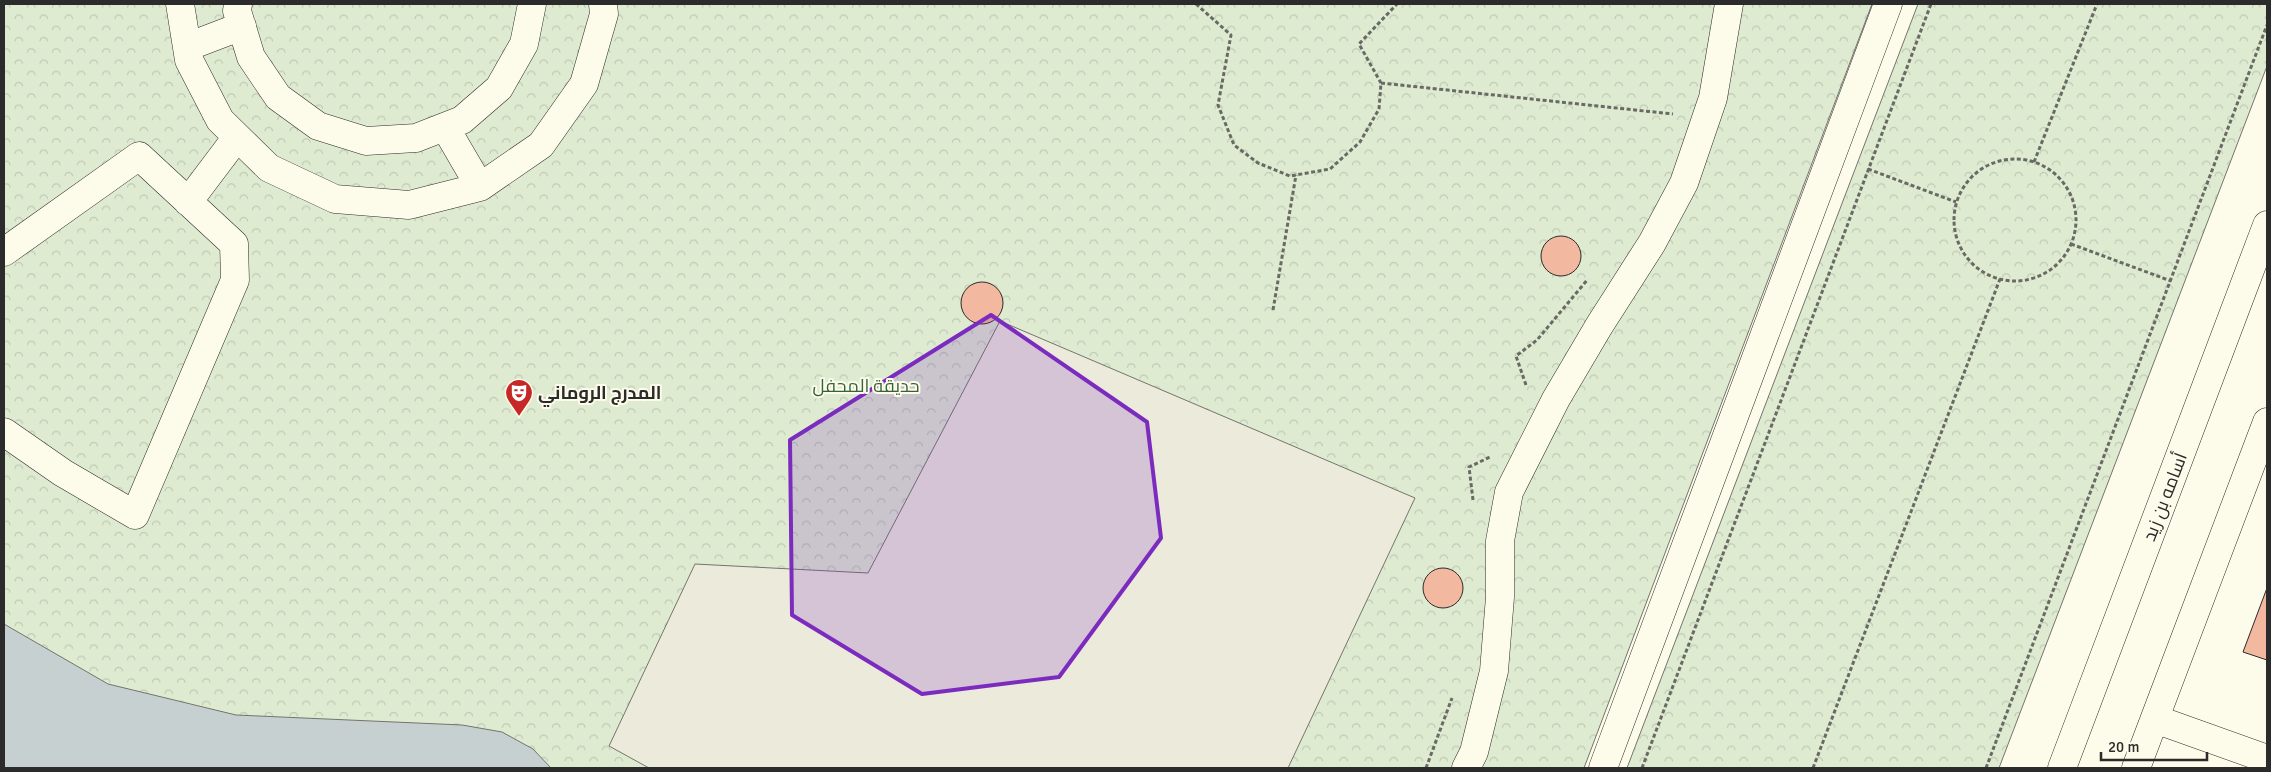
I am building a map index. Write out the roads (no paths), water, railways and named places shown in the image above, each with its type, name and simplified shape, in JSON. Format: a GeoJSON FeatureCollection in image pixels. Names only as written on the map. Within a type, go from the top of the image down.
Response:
{"type":"FeatureCollection","features":[{"type":"Feature","properties":{"kind":"street"},"geometry":{"type":"LineString","coordinates":[[180,4],[189,60],[220,120],[269,168],[336,199],[409,206],[480,187],[541,144],[584,84],[604,14],[603,4]]}},
{"type":"Feature","properties":{"kind":"street"},"geometry":{"type":"LineString","coordinates":[[188,47],[240,15],[251,57],[278,97],[318,126],[366,141],[416,138],[462,120],[499,88],[524,44],[532,4]]}},
{"type":"Feature","properties":{"kind":"street"},"geometry":{"type":"LineString","coordinates":[[1466,768],[1474,752],[1494,670],[1500,597],[1500,541],[1509,492],[1556,399],[1599,326],[1652,243],[1684,183],[1713,98],[1729,4]]}},
{"type":"Feature","properties":{"kind":"street"},"geometry":{"type":"LineString","coordinates":[[1603,768],[1888,4]]}},
{"type":"Feature","properties":{"kind":"street"},"geometry":{"type":"LineString","coordinates":[[445,127],[480,187]]}},
{"type":"Feature","properties":{"kind":"street"},"geometry":{"type":"LineString","coordinates":[[188,202],[238,137]]}},
{"type":"Feature","properties":{"kind":"street"},"geometry":{"type":"LineString","coordinates":[[4,252],[139,156],[234,244],[235,280],[135,515],[63,473],[4,432]]}},
{"type":"Feature","properties":{"kind":"street","name":"أسامه بن زيد"},"geometry":{"type":"LineString","coordinates":[[2062,768],[2267,225]]}},
{"type":"Feature","properties":{"kind":"street"},"geometry":{"type":"LineString","coordinates":[[2136,768],[2267,422]]}},
{"type":"Feature","properties":{"kind":"street"},"geometry":{"type":"LineString","coordinates":[[2155,718],[2267,759]]}},
{"type":"Feature","properties":{"kind":"place","name":"المدرج الروماني"},"geometry":{"type":"Point","coordinates":[519,417]}},
{"type":"Feature","properties":{"kind":"park label","name":"حديقة المحفل"},"geometry":{"type":"Point","coordinates":[866,386]}}]}
